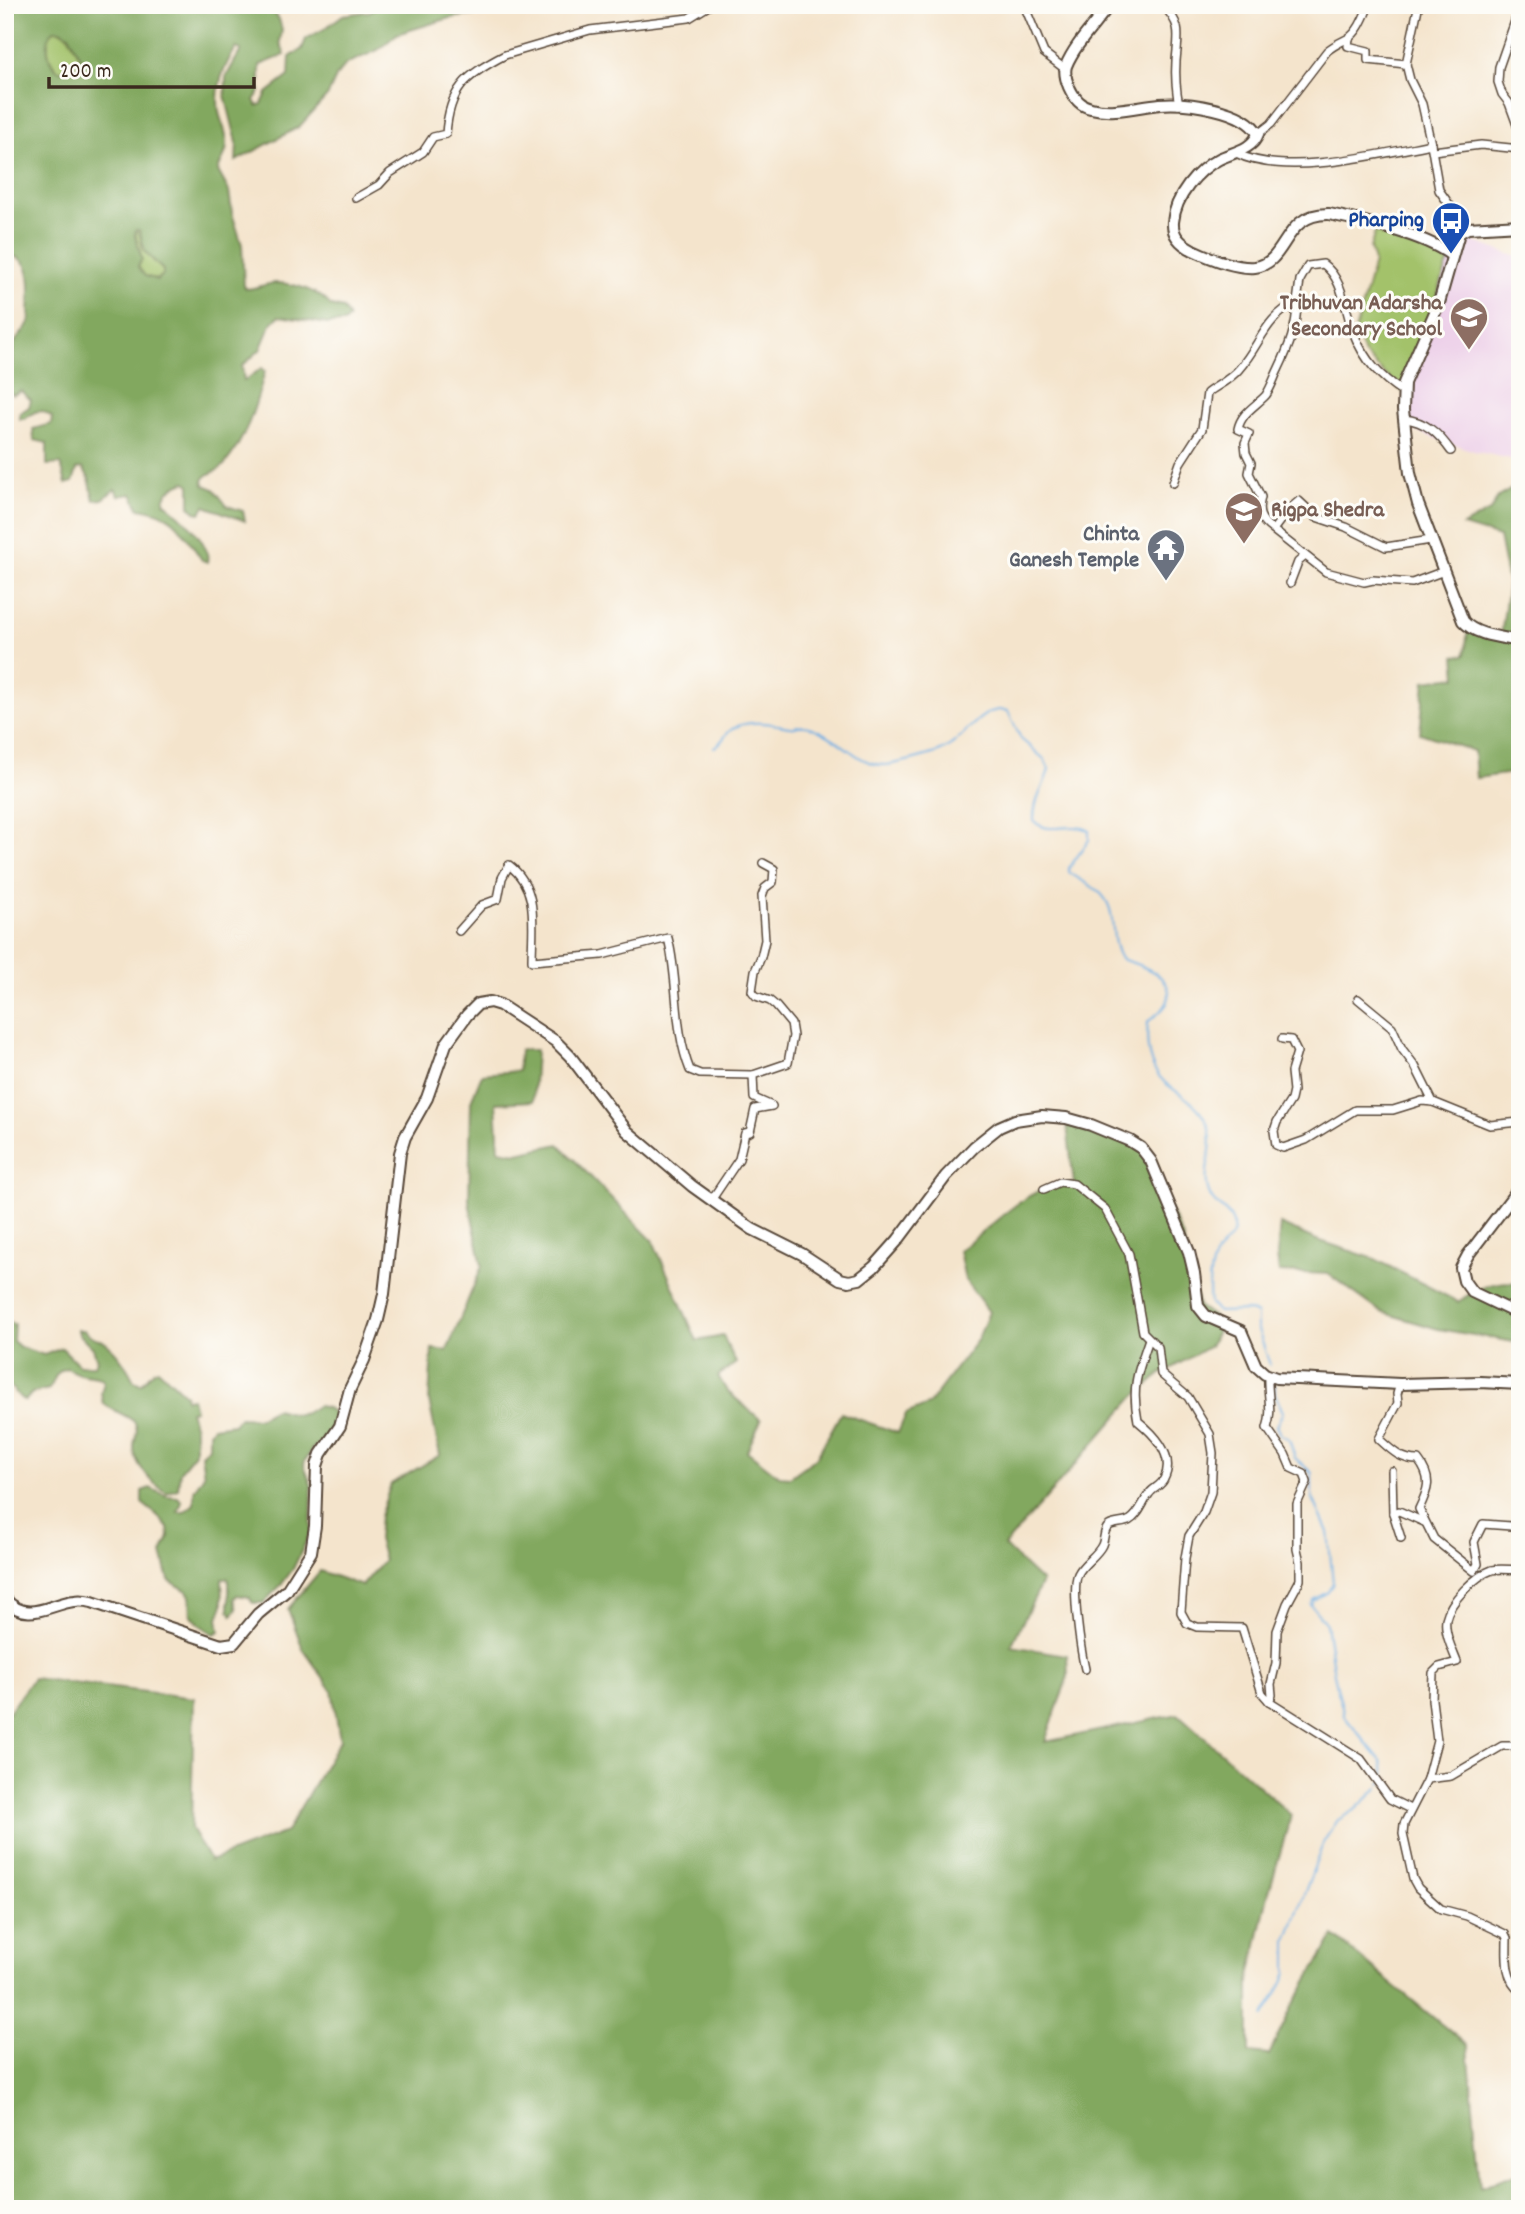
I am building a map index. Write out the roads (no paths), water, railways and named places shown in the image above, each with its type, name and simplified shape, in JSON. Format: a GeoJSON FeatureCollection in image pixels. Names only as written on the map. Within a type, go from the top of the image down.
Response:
{"type":"FeatureCollection","features":[{"type":"Feature","properties":{"kind":"main road"},"geometry":{"type":"LineString","coordinates":[[1109,5],[1074,51],[1065,69],[1072,94],[1089,108],[1179,105],[1220,108],[1254,126],[1258,134],[1250,144],[1206,168],[1182,194],[1174,214],[1175,237],[1193,250],[1239,266],[1254,267],[1266,263],[1304,218],[1315,214],[1354,219],[1412,236],[1440,247],[1451,255]]}},
{"type":"Feature","properties":{"kind":"main road"},"geometry":{"type":"LineString","coordinates":[[1520,225],[1468,228],[1459,233],[1439,303],[1404,383],[1403,392],[1404,419],[1418,505],[1463,621],[1468,627],[1480,632],[1520,641]]}},
{"type":"Feature","properties":{"kind":"main road"},"geometry":{"type":"LineString","coordinates":[[5,1599],[22,1610],[35,1612],[75,1601],[92,1602],[221,1645],[234,1643],[258,1614],[287,1590],[311,1552],[315,1526],[317,1466],[321,1454],[340,1426],[350,1389],[378,1320],[384,1294],[396,1176],[403,1145],[427,1098],[446,1044],[478,1004],[489,1002],[500,1005],[555,1041],[570,1056],[626,1131],[692,1186],[752,1229],[802,1254],[840,1279],[859,1279],[874,1267],[946,1176],[985,1137],[999,1127],[1015,1120],[1042,1116],[1066,1118],[1091,1125],[1141,1148],[1151,1161],[1189,1252],[1198,1306],[1206,1316],[1241,1331],[1256,1366],[1268,1376],[1401,1384],[1520,1384]]}},
{"type":"Feature","properties":{"kind":"main road"},"geometry":{"type":"LineString","coordinates":[[1520,1187],[1461,1268],[1464,1281],[1472,1292],[1520,1315]]}},
{"type":"Feature","properties":{"kind":"street"},"geometry":{"type":"LineString","coordinates":[[356,198],[379,185],[390,173],[423,152],[433,138],[446,134],[448,110],[455,92],[493,61],[590,30],[689,18],[710,5]]}},
{"type":"Feature","properties":{"kind":"street"},"geometry":{"type":"LineString","coordinates":[[1024,5],[1044,53],[1065,69]]}},
{"type":"Feature","properties":{"kind":"street"},"geometry":{"type":"LineString","coordinates":[[1163,5],[1175,21],[1179,32],[1175,85],[1179,105]]}},
{"type":"Feature","properties":{"kind":"street"},"geometry":{"type":"LineString","coordinates":[[1368,5],[1362,20],[1349,38],[1348,46],[1368,51],[1368,60],[1406,64]]}},
{"type":"Feature","properties":{"kind":"street"},"geometry":{"type":"LineString","coordinates":[[1520,7],[1499,67],[1498,82],[1520,133]]}},
{"type":"Feature","properties":{"kind":"street"},"geometry":{"type":"LineString","coordinates":[[1418,8],[1406,64],[1410,80],[1422,104],[1439,190],[1451,206],[1459,233]]}},
{"type":"Feature","properties":{"kind":"street"},"geometry":{"type":"LineString","coordinates":[[1258,134],[1271,124],[1327,51],[1349,38]]}},
{"type":"Feature","properties":{"kind":"street"},"geometry":{"type":"LineString","coordinates":[[1236,153],[1260,162],[1282,164],[1361,159],[1432,147],[1481,145],[1520,149]]}},
{"type":"Feature","properties":{"kind":"street"},"geometry":{"type":"LineString","coordinates":[[1403,392],[1377,372],[1364,354],[1354,334],[1336,277],[1323,264],[1308,266],[1300,280],[1295,331],[1267,394],[1244,416],[1238,429],[1249,434],[1245,443],[1246,453],[1251,463],[1249,473],[1261,497],[1258,508],[1260,515],[1273,530],[1326,572],[1364,582],[1373,580],[1412,583],[1444,571]]}},
{"type":"Feature","properties":{"kind":"street"},"geometry":{"type":"LineString","coordinates":[[1172,484],[1180,463],[1202,429],[1208,393],[1222,385],[1241,367],[1272,319],[1297,302]]}},
{"type":"Feature","properties":{"kind":"street"},"geometry":{"type":"LineString","coordinates":[[1404,419],[1412,420],[1439,434],[1451,451]]}},
{"type":"Feature","properties":{"kind":"street"},"geometry":{"type":"LineString","coordinates":[[1273,530],[1288,510],[1299,501],[1316,517],[1346,527],[1386,547],[1431,540]]}},
{"type":"Feature","properties":{"kind":"street"},"geometry":{"type":"LineString","coordinates":[[1290,583],[1298,562],[1304,556]]}},
{"type":"Feature","properties":{"kind":"street"},"geometry":{"type":"LineString","coordinates":[[459,931],[482,905],[498,899],[502,878],[509,865],[521,874],[530,893],[534,916],[532,961],[602,955],[668,938],[675,964],[680,1042],[690,1070],[712,1075],[753,1075],[788,1063],[793,1036],[790,1024],[776,1006],[756,996],[752,991],[765,940],[762,896],[765,888],[773,883],[774,869],[763,863]]}},
{"type":"Feature","properties":{"kind":"street"},"geometry":{"type":"LineString","coordinates":[[1358,999],[1392,1027],[1433,1102]]}},
{"type":"Feature","properties":{"kind":"street"},"geometry":{"type":"LineString","coordinates":[[1282,1039],[1292,1040],[1297,1052],[1291,1072],[1291,1100],[1274,1131],[1276,1144],[1283,1148],[1306,1140],[1355,1110],[1394,1110],[1422,1101],[1433,1102],[1490,1125],[1520,1122]]}},
{"type":"Feature","properties":{"kind":"street"},"geometry":{"type":"LineString","coordinates":[[712,1199],[739,1158],[742,1138],[745,1133],[750,1132],[755,1109],[772,1106],[754,1098],[753,1075]]}},
{"type":"Feature","properties":{"kind":"street"},"geometry":{"type":"LineString","coordinates":[[1044,1189],[1060,1182],[1074,1184],[1105,1209],[1129,1254],[1143,1332],[1158,1348],[1161,1374],[1188,1397],[1210,1434],[1213,1453],[1211,1492],[1189,1536],[1185,1558],[1181,1612],[1187,1623],[1197,1627],[1242,1628],[1262,1693],[1269,1701],[1361,1759],[1390,1799],[1410,1809]]}},
{"type":"Feature","properties":{"kind":"street"},"geometry":{"type":"LineString","coordinates":[[1085,1669],[1079,1645],[1076,1583],[1078,1573],[1103,1543],[1105,1531],[1110,1525],[1130,1520],[1151,1491],[1163,1482],[1167,1472],[1166,1456],[1156,1435],[1138,1421],[1133,1397],[1149,1339]]}},
{"type":"Feature","properties":{"kind":"street"},"geometry":{"type":"LineString","coordinates":[[1268,1376],[1267,1395],[1272,1414],[1267,1428],[1291,1468],[1304,1474],[1307,1482],[1297,1504],[1300,1580],[1277,1631],[1276,1663],[1269,1701]]}},
{"type":"Feature","properties":{"kind":"street"},"geometry":{"type":"LineString","coordinates":[[1401,1384],[1397,1394],[1398,1403],[1379,1438],[1407,1460],[1418,1460],[1426,1470],[1429,1492],[1419,1509],[1424,1522],[1434,1539],[1477,1574]]}},
{"type":"Feature","properties":{"kind":"street"},"geometry":{"type":"LineString","coordinates":[[1392,1471],[1393,1513],[1401,1538]]}},
{"type":"Feature","properties":{"kind":"street"},"geometry":{"type":"LineString","coordinates":[[1520,1490],[1517,1497],[1520,1502]]}},
{"type":"Feature","properties":{"kind":"street"},"geometry":{"type":"LineString","coordinates":[[1393,1513],[1399,1511],[1424,1522]]}},
{"type":"Feature","properties":{"kind":"street"},"geometry":{"type":"LineString","coordinates":[[1477,1574],[1478,1555],[1474,1542],[1483,1524],[1511,1526],[1520,1522]]}},
{"type":"Feature","properties":{"kind":"street"},"geometry":{"type":"LineString","coordinates":[[1520,1570],[1494,1569],[1477,1574],[1454,1601],[1446,1618],[1447,1635],[1457,1662],[1439,1667],[1433,1673],[1432,1700],[1437,1741],[1427,1779],[1410,1809],[1403,1834],[1413,1880],[1418,1888],[1441,1909],[1467,1916],[1505,1934],[1509,1977],[1520,1990]]}},
{"type":"Feature","properties":{"kind":"street"},"geometry":{"type":"LineString","coordinates":[[1427,1779],[1451,1776],[1502,1746],[1520,1746]]}},
{"type":"Feature","properties":{"kind":"waterway"},"geometry":{"type":"LineString","coordinates":[[714,747],[732,729],[745,724],[803,726],[822,732],[869,762],[886,765],[943,750],[981,717],[998,710],[1008,711],[1021,739],[1044,759],[1049,769],[1037,801],[1034,821],[1052,828],[1074,827],[1089,830],[1089,840],[1069,868],[1069,872],[1095,888],[1105,898],[1121,959],[1154,973],[1167,985],[1167,1003],[1148,1022],[1148,1047],[1152,1064],[1160,1077],[1192,1102],[1209,1128],[1211,1145],[1207,1171],[1208,1189],[1233,1225],[1231,1236],[1211,1267],[1210,1304],[1218,1312],[1250,1311],[1257,1314],[1257,1327],[1270,1365]]}},
{"type":"Feature","properties":{"kind":"waterway"},"geometry":{"type":"LineString","coordinates":[[1275,1385],[1275,1394],[1283,1412],[1276,1426],[1280,1434],[1289,1439],[1295,1458],[1312,1473],[1312,1496],[1328,1532],[1333,1583],[1328,1592],[1313,1600],[1311,1605],[1326,1624],[1344,1716],[1382,1762],[1385,1779],[1381,1784]]}},
{"type":"Feature","properties":{"kind":"waterway"},"geometry":{"type":"LineString","coordinates":[[1263,2017],[1287,1972],[1287,1940],[1324,1841],[1338,1820],[1356,1809],[1378,1788]]}},
{"type":"Feature","properties":{"kind":"place","name":"Pharping"},"geometry":{"type":"Point","coordinates":[1451,255]}},
{"type":"Feature","properties":{"kind":"place","name":"Tribhuvan Adarsha Secondary School"},"geometry":{"type":"Point","coordinates":[1469,351]}},
{"type":"Feature","properties":{"kind":"place","name":"Rigpa Shedra"},"geometry":{"type":"Point","coordinates":[1244,545]}},
{"type":"Feature","properties":{"kind":"place","name":"Chinta Ganesh Temple"},"geometry":{"type":"Point","coordinates":[1166,582]}}]}
